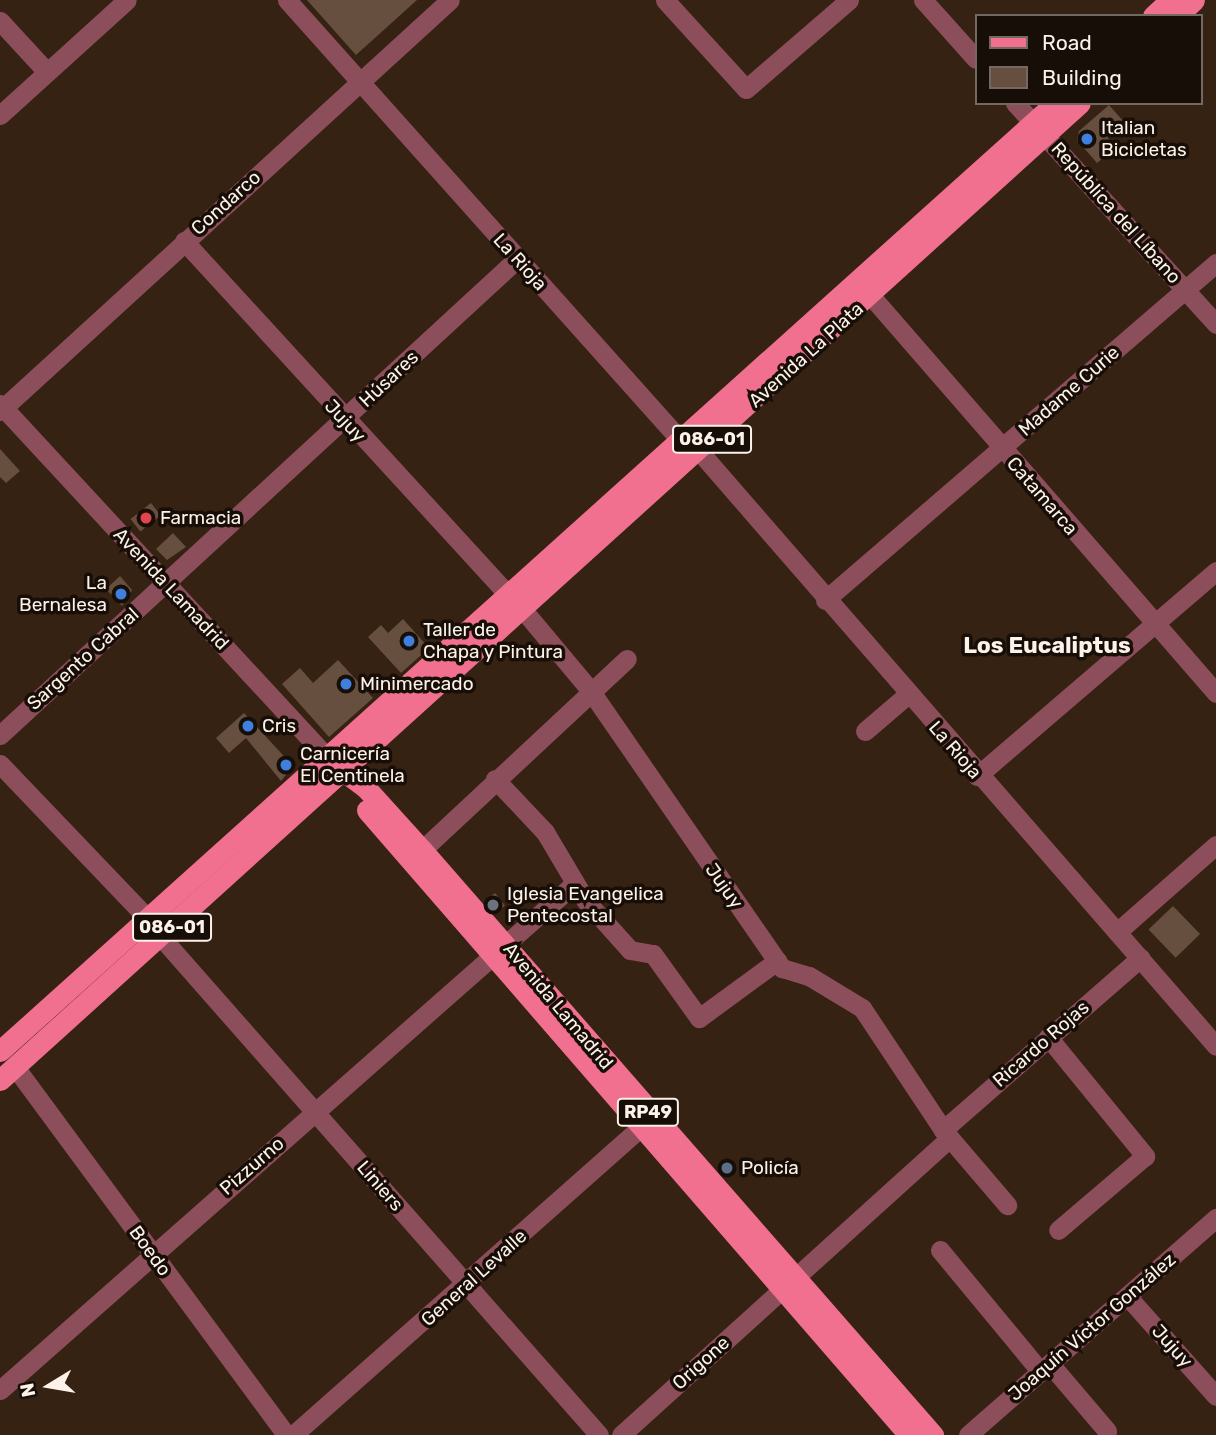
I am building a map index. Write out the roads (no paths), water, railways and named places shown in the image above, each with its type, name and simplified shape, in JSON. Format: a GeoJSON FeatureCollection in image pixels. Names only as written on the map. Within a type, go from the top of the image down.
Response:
{"type":"FeatureCollection","features":[{"type":"Feature","properties":{"kind":"main road"},"geometry":{"type":"LineString","coordinates":[[1155,14],[1170,0]]}},
{"type":"Feature","properties":{"kind":"main road"},"geometry":{"type":"LineString","coordinates":[[1179,14],[1194,0]]}},
{"type":"Feature","properties":{"kind":"main road","name":"Avenida La Plata"},"geometry":{"type":"LineString","coordinates":[[690,446],[871,296],[1039,128],[1054,105]]}},
{"type":"Feature","properties":{"kind":"main road","name":"Avenida La Plata"},"geometry":{"type":"LineString","coordinates":[[337,767],[1039,128],[1077,105]]}},
{"type":"Feature","properties":{"kind":"main road","name":"Avenida Lamadrid"},"geometry":{"type":"LineString","coordinates":[[337,767],[365,787],[422,850],[499,949],[786,1284],[909,1435]]}},
{"type":"Feature","properties":{"kind":"main road","name":"Avenida Lamadrid"},"geometry":{"type":"LineString","coordinates":[[337,767],[354,795],[499,949]]}},
{"type":"Feature","properties":{"kind":"main road","name":"086-01"},"geometry":{"type":"LineString","coordinates":[[7,1073],[155,928],[337,767]]}},
{"type":"Feature","properties":{"kind":"main road","name":"086-01"},"geometry":{"type":"LineString","coordinates":[[0,1050],[155,928]]}},
{"type":"Feature","properties":{"kind":"main road","name":"Avenida Lamadrid"},"geometry":{"type":"LineString","coordinates":[[786,1284],[933,1435]]}},
{"type":"Feature","properties":{"kind":"street"},"geometry":{"type":"LineString","coordinates":[[0,115],[127,0]]}},
{"type":"Feature","properties":{"kind":"street","name":"La Rioja"},"geometry":{"type":"LineString","coordinates":[[287,0],[517,259],[690,446],[1216,1046]]}},
{"type":"Feature","properties":{"kind":"street","name":"Condarco"},"geometry":{"type":"LineString","coordinates":[[1,408],[450,0]]}},
{"type":"Feature","properties":{"kind":"street"},"geometry":{"type":"LineString","coordinates":[[665,0],[746,89],[849,0]]}},
{"type":"Feature","properties":{"kind":"street"},"geometry":{"type":"LineString","coordinates":[[923,0],[974,58]]}},
{"type":"Feature","properties":{"kind":"street"},"geometry":{"type":"LineString","coordinates":[[0,22],[47,72]]}},
{"type":"Feature","properties":{"kind":"street","name":"República del Líbano"},"geometry":{"type":"LineString","coordinates":[[1017,105],[1216,324]]}},
{"type":"Feature","properties":{"kind":"street","name":"Jujuy"},"geometry":{"type":"LineString","coordinates":[[184,241],[344,420],[517,604],[590,690],[776,961],[862,1008],[947,1134],[1007,1205]]}},
{"type":"Feature","properties":{"kind":"street","name":"Húsares"},"geometry":{"type":"LineString","coordinates":[[166,583],[517,259]]}},
{"type":"Feature","properties":{"kind":"street","name":"Madame Curie"},"geometry":{"type":"LineString","coordinates":[[825,600],[1216,263]]}},
{"type":"Feature","properties":{"kind":"street","name":"Catamarca"},"geometry":{"type":"LineString","coordinates":[[871,296],[1153,624],[1216,693]]}},
{"type":"Feature","properties":{"kind":"street","name":"Avenida Lamadrid"},"geometry":{"type":"LineString","coordinates":[[1,408],[337,767]]}},
{"type":"Feature","properties":{"kind":"street"},"geometry":{"type":"LineString","coordinates":[[977,776],[1216,571]]}},
{"type":"Feature","properties":{"kind":"street","name":"Sargento Cabral"},"geometry":{"type":"LineString","coordinates":[[0,734],[166,583]]}},
{"type":"Feature","properties":{"kind":"street"},"geometry":{"type":"LineString","coordinates":[[422,850],[590,690],[627,659]]}},
{"type":"Feature","properties":{"kind":"street"},"geometry":{"type":"LineString","coordinates":[[865,731],[907,695]]}},
{"type":"Feature","properties":{"kind":"street","name":"Liniers"},"geometry":{"type":"LineString","coordinates":[[0,764],[155,928],[466,1286],[600,1435]]}},
{"type":"Feature","properties":{"kind":"street"},"geometry":{"type":"LineString","coordinates":[[495,779],[545,831],[574,884],[630,950],[653,954],[699,1018],[776,961]]}},
{"type":"Feature","properties":{"kind":"street"},"geometry":{"type":"LineString","coordinates":[[1117,932],[1216,845]]}},
{"type":"Feature","properties":{"kind":"street","name":"Pizzurno"},"geometry":{"type":"LineString","coordinates":[[0,1390],[152,1253],[574,884]]}},
{"type":"Feature","properties":{"kind":"street","name":"Ricardo Rojas"},"geometry":{"type":"LineString","coordinates":[[786,1284],[1048,1037],[1140,958]]}},
{"type":"Feature","properties":{"kind":"street"},"geometry":{"type":"LineString","coordinates":[[1048,1037],[1145,1156],[1058,1230]]}},
{"type":"Feature","properties":{"kind":"street","name":"Boedo"},"geometry":{"type":"LineString","coordinates":[[7,1073],[152,1253],[286,1435]]}},
{"type":"Feature","properties":{"kind":"street","name":"General Levalle"},"geometry":{"type":"LineString","coordinates":[[293,1435],[466,1286],[646,1122]]}},
{"type":"Feature","properties":{"kind":"street","name":"Joaquín Víctor González"},"geometry":{"type":"LineString","coordinates":[[968,1435],[1216,1218]]}},
{"type":"Feature","properties":{"kind":"street"},"geometry":{"type":"LineString","coordinates":[[940,1250],[1045,1368],[1107,1431]]}},
{"type":"Feature","properties":{"kind":"street","name":"Origone"},"geometry":{"type":"LineString","coordinates":[[621,1435],[786,1284]]}},
{"type":"Feature","properties":{"kind":"street","name":"Jujuy"},"geometry":{"type":"LineString","coordinates":[[1128,1297],[1216,1396]]}},
{"type":"Feature","properties":{"kind":"place","name":"Italian Bicicletas"},"geometry":{"type":"Point","coordinates":[1087,139]}},
{"type":"Feature","properties":{"kind":"place","name":"Farmacia"},"geometry":{"type":"Point","coordinates":[146,518]}},
{"type":"Feature","properties":{"kind":"place","name":"La Bernalesa"},"geometry":{"type":"Point","coordinates":[121,594]}},
{"type":"Feature","properties":{"kind":"place","name":"Taller de Chapa y Pintura"},"geometry":{"type":"Point","coordinates":[409,641]}},
{"type":"Feature","properties":{"kind":"place","name":"Minimercado"},"geometry":{"type":"Point","coordinates":[346,684]}},
{"type":"Feature","properties":{"kind":"place","name":"Cris"},"geometry":{"type":"Point","coordinates":[248,726]}},
{"type":"Feature","properties":{"kind":"place","name":"Carnicería El Centinela"},"geometry":{"type":"Point","coordinates":[286,765]}},
{"type":"Feature","properties":{"kind":"place","name":"Iglesia Evangelica Pentecostal"},"geometry":{"type":"Point","coordinates":[493,905]}},
{"type":"Feature","properties":{"kind":"place","name":"Policía"},"geometry":{"type":"Point","coordinates":[727,1168]}},
{"type":"Feature","properties":{"kind":"district","name":"Los Eucaliptus"},"geometry":{"type":"Point","coordinates":[1047,645]}}]}
